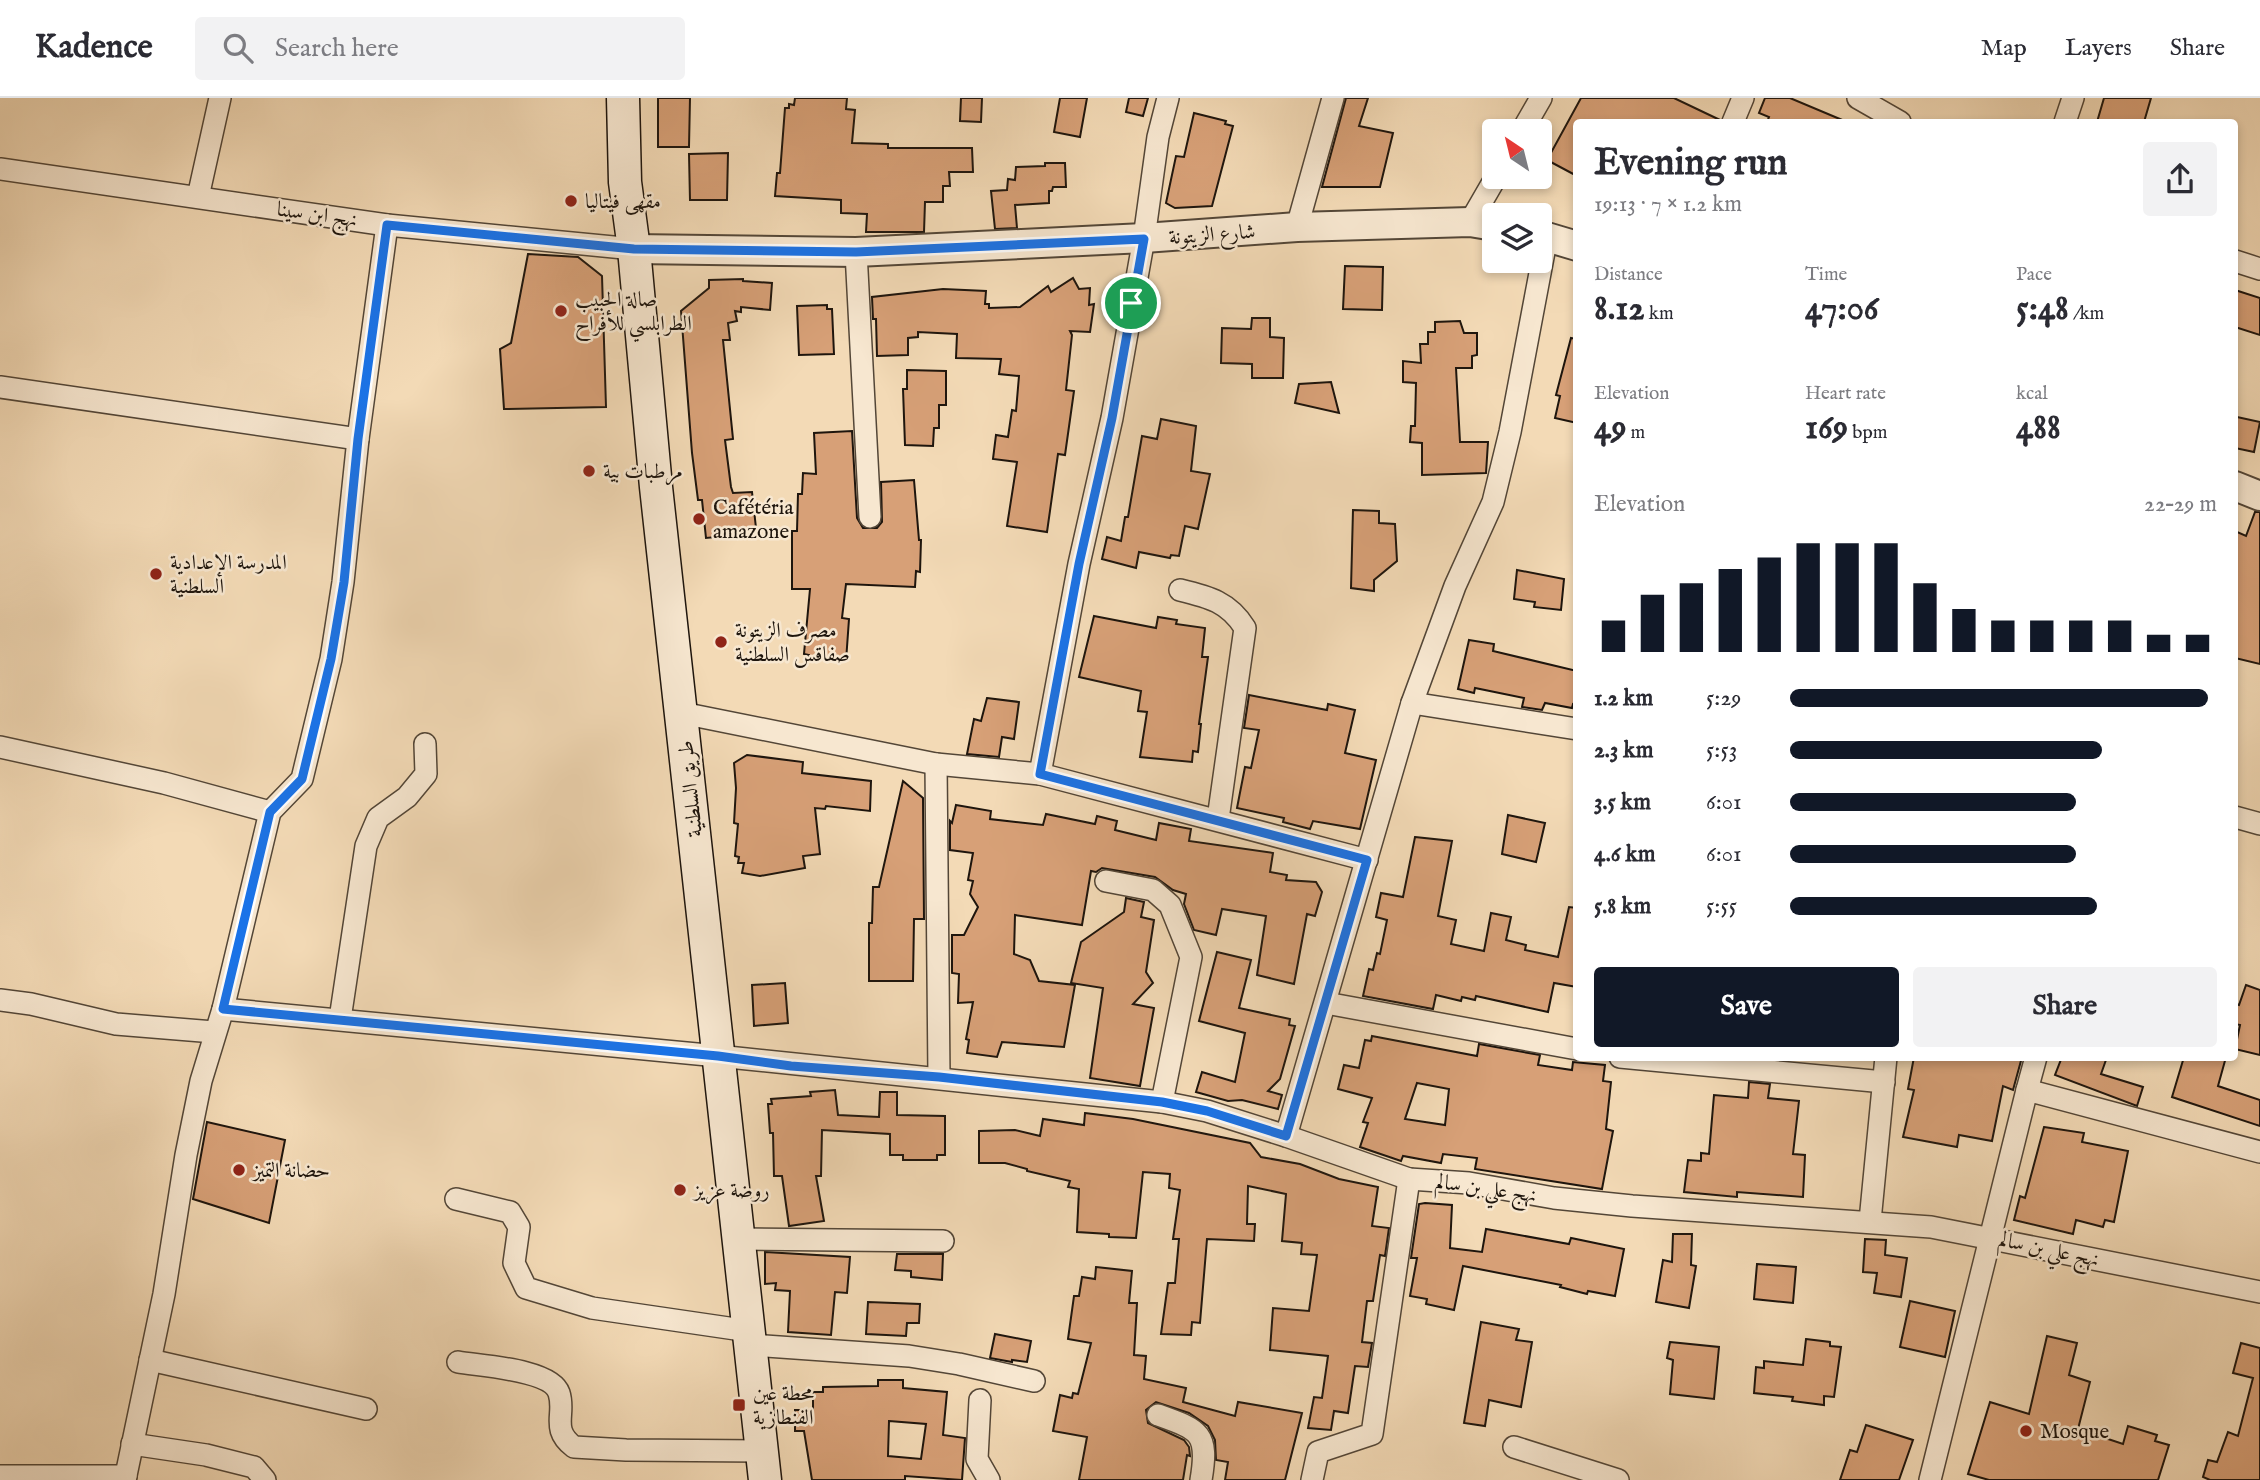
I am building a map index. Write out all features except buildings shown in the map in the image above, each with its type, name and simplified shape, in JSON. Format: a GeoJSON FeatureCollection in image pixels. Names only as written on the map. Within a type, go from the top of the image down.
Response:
{"type":"FeatureCollection","features":[{"type":"Feature","properties":{"kind":"main road","name":"طريق السلطنية"},"geometry":{"type":"LineString","coordinates":[[623,98],[625,182],[634,249],[656,487],[763,1465]]}},
{"type":"Feature","properties":{"kind":"street"},"geometry":{"type":"LineString","coordinates":[[198,197],[220,98]]}},
{"type":"Feature","properties":{"kind":"street"},"geometry":{"type":"LineString","coordinates":[[1040,774],[1079,564],[1112,418],[1144,239],[1158,137],[1168,98]]}},
{"type":"Feature","properties":{"kind":"street"},"geometry":{"type":"LineString","coordinates":[[1297,227],[1334,98]]}},
{"type":"Feature","properties":{"kind":"street"},"geometry":{"type":"LineString","coordinates":[[1529,119],[1541,98]]}},
{"type":"Feature","properties":{"kind":"street"},"geometry":{"type":"LineString","coordinates":[[1734,119],[1743,98]]}},
{"type":"Feature","properties":{"kind":"street"},"geometry":{"type":"LineString","coordinates":[[1858,98],[1895,119]]}},
{"type":"Feature","properties":{"kind":"street"},"geometry":{"type":"LineString","coordinates":[[2066,119],[2073,98]]}},
{"type":"Feature","properties":{"kind":"street","name":"نهج ابن سينا"},"geometry":{"type":"LineString","coordinates":[[0,169],[387,225],[634,249]]}},
{"type":"Feature","properties":{"kind":"street","name":"شارع الزيتونة"},"geometry":{"type":"LineString","coordinates":[[634,249],[856,252],[1144,239],[1297,227],[1482,224]]}},
{"type":"Feature","properties":{"kind":"street"},"geometry":{"type":"LineString","coordinates":[[0,1476],[126,1478],[164,1294],[186,1155],[214,1032],[223,1009],[270,812],[302,779],[328,673],[344,582],[358,439],[387,225]]}},
{"type":"Feature","properties":{"kind":"street"},"geometry":{"type":"LineString","coordinates":[[1552,238],[1573,245]]}},
{"type":"Feature","properties":{"kind":"street"},"geometry":{"type":"LineString","coordinates":[[856,252],[870,517]]}},
{"type":"Feature","properties":{"kind":"street"},"geometry":{"type":"LineString","coordinates":[[2238,262],[2260,270]]}},
{"type":"Feature","properties":{"kind":"street"},"geometry":{"type":"LineString","coordinates":[[1286,1136],[1412,703],[1455,586],[1493,502],[1510,432],[1537,273]]}},
{"type":"Feature","properties":{"kind":"street"},"geometry":{"type":"LineString","coordinates":[[0,387],[358,439]]}},
{"type":"Feature","properties":{"kind":"street"},"geometry":{"type":"LineString","coordinates":[[2238,487],[2260,496]]}},
{"type":"Feature","properties":{"kind":"street"},"geometry":{"type":"LineString","coordinates":[[1180,590],[1221,602],[1236,614],[1245,628],[1219,819]]}},
{"type":"Feature","properties":{"kind":"street"},"geometry":{"type":"LineString","coordinates":[[1412,703],[1573,728]]}},
{"type":"Feature","properties":{"kind":"street"},"geometry":{"type":"LineString","coordinates":[[682,713],[936,764],[1040,774],[1367,860]]}},
{"type":"Feature","properties":{"kind":"street"},"geometry":{"type":"LineString","coordinates":[[340,1019],[366,846],[378,818],[407,797],[426,774],[425,744]]}},
{"type":"Feature","properties":{"kind":"street"},"geometry":{"type":"LineString","coordinates":[[0,747],[164,783],[270,812]]}},
{"type":"Feature","properties":{"kind":"street"},"geometry":{"type":"LineString","coordinates":[[936,764],[939,1077]]}},
{"type":"Feature","properties":{"kind":"street"},"geometry":{"type":"LineString","coordinates":[[2238,818],[2260,824]]}},
{"type":"Feature","properties":{"kind":"street"},"geometry":{"type":"LineString","coordinates":[[1106,881],[1153,890],[1170,905],[1191,957],[1162,1102]]}},
{"type":"Feature","properties":{"kind":"street"},"geometry":{"type":"LineString","coordinates":[[0,1000],[31,1004],[116,1024],[214,1032]]}},
{"type":"Feature","properties":{"kind":"street"},"geometry":{"type":"LineString","coordinates":[[1326,1003],[1573,1048]]}},
{"type":"Feature","properties":{"kind":"street","name":"نهج علي بن سالم"},"geometry":{"type":"LineString","coordinates":[[223,1009],[718,1056],[791,1066],[939,1077],[1162,1102],[1207,1111],[1409,1179],[1469,1183],[1554,1198],[1632,1206],[1931,1227],[2260,1292]]}},
{"type":"Feature","properties":{"kind":"street"},"geometry":{"type":"LineString","coordinates":[[1662,1061],[1884,1082]]}},
{"type":"Feature","properties":{"kind":"street"},"geometry":{"type":"LineString","coordinates":[[1870,1221],[1886,1061]]}},
{"type":"Feature","properties":{"kind":"street"},"geometry":{"type":"LineString","coordinates":[[1930,1480],[2035,1061]]}},
{"type":"Feature","properties":{"kind":"street"},"geometry":{"type":"LineString","coordinates":[[2027,1090],[2260,1152]]}},
{"type":"Feature","properties":{"kind":"street"},"geometry":{"type":"LineString","coordinates":[[1312,1480],[1318,1452],[1372,1434],[1409,1179]]}},
{"type":"Feature","properties":{"kind":"street"},"geometry":{"type":"LineString","coordinates":[[456,1199],[510,1212],[519,1227],[514,1263],[526,1288],[592,1308],[750,1338],[909,1356],[1034,1381]]}},
{"type":"Feature","properties":{"kind":"street"},"geometry":{"type":"LineString","coordinates":[[739,1239],[943,1241]]}},
{"type":"Feature","properties":{"kind":"street"},"geometry":{"type":"LineString","coordinates":[[150,1360],[366,1409]]}},
{"type":"Feature","properties":{"kind":"street"},"geometry":{"type":"LineString","coordinates":[[458,1362],[535,1375],[550,1382],[559,1392],[561,1431],[574,1447],[763,1465]]}},
{"type":"Feature","properties":{"kind":"street"},"geometry":{"type":"LineString","coordinates":[[980,1400],[977,1459],[989,1480]]}},
{"type":"Feature","properties":{"kind":"street"},"geometry":{"type":"LineString","coordinates":[[1158,1415],[1190,1426],[1199,1434],[1204,1442],[1201,1480]]}},
{"type":"Feature","properties":{"kind":"street"},"geometry":{"type":"LineString","coordinates":[[132,1444],[206,1455],[254,1467],[265,1480]]}},
{"type":"Feature","properties":{"kind":"street"},"geometry":{"type":"LineString","coordinates":[[1514,1447],[1618,1480]]}},
{"type":"Feature","properties":{"kind":"place","name":"مقهى فيتاليا"},"geometry":{"type":"Point","coordinates":[571,201]}},
{"type":"Feature","properties":{"kind":"place","name":"صالة الحبيب الطرابلسي للأفراح"},"geometry":{"type":"Point","coordinates":[561,311]}},
{"type":"Feature","properties":{"kind":"place","name":"مرطبات بية"},"geometry":{"type":"Point","coordinates":[589,471]}},
{"type":"Feature","properties":{"kind":"place","name":"Cafétéria amazone"},"geometry":{"type":"Point","coordinates":[699,519]}},
{"type":"Feature","properties":{"kind":"place","name":"المدرسة الإعدادية السلطنية"},"geometry":{"type":"Point","coordinates":[156,574]}},
{"type":"Feature","properties":{"kind":"place","name":"مصرف الزيتونة صفاقس السلطنية"},"geometry":{"type":"Point","coordinates":[721,642]}},
{"type":"Feature","properties":{"kind":"place","name":"حضانة التميز"},"geometry":{"type":"Point","coordinates":[239,1170]}},
{"type":"Feature","properties":{"kind":"place","name":"روضة عزيز"},"geometry":{"type":"Point","coordinates":[680,1190]}},
{"type":"Feature","properties":{"kind":"place","name":"محطة عين الفنطازية"},"geometry":{"type":"Point","coordinates":[739,1405]}},
{"type":"Feature","properties":{"kind":"place","name":"Mosque"},"geometry":{"type":"Point","coordinates":[2026,1431]}},
{"type":"Feature","properties":{"kind":"route"},"geometry":{"type":"LineString","coordinates":[[387,225],[634,249],[856,252],[1144,239],[1131,303],[1112,418],[1079,564],[1040,774],[1367,860],[1286,1136],[1207,1111],[1162,1102],[939,1077],[791,1066],[718,1056],[223,1009],[270,812],[302,779],[331,659],[344,582],[358,439],[387,225]]}}]}
